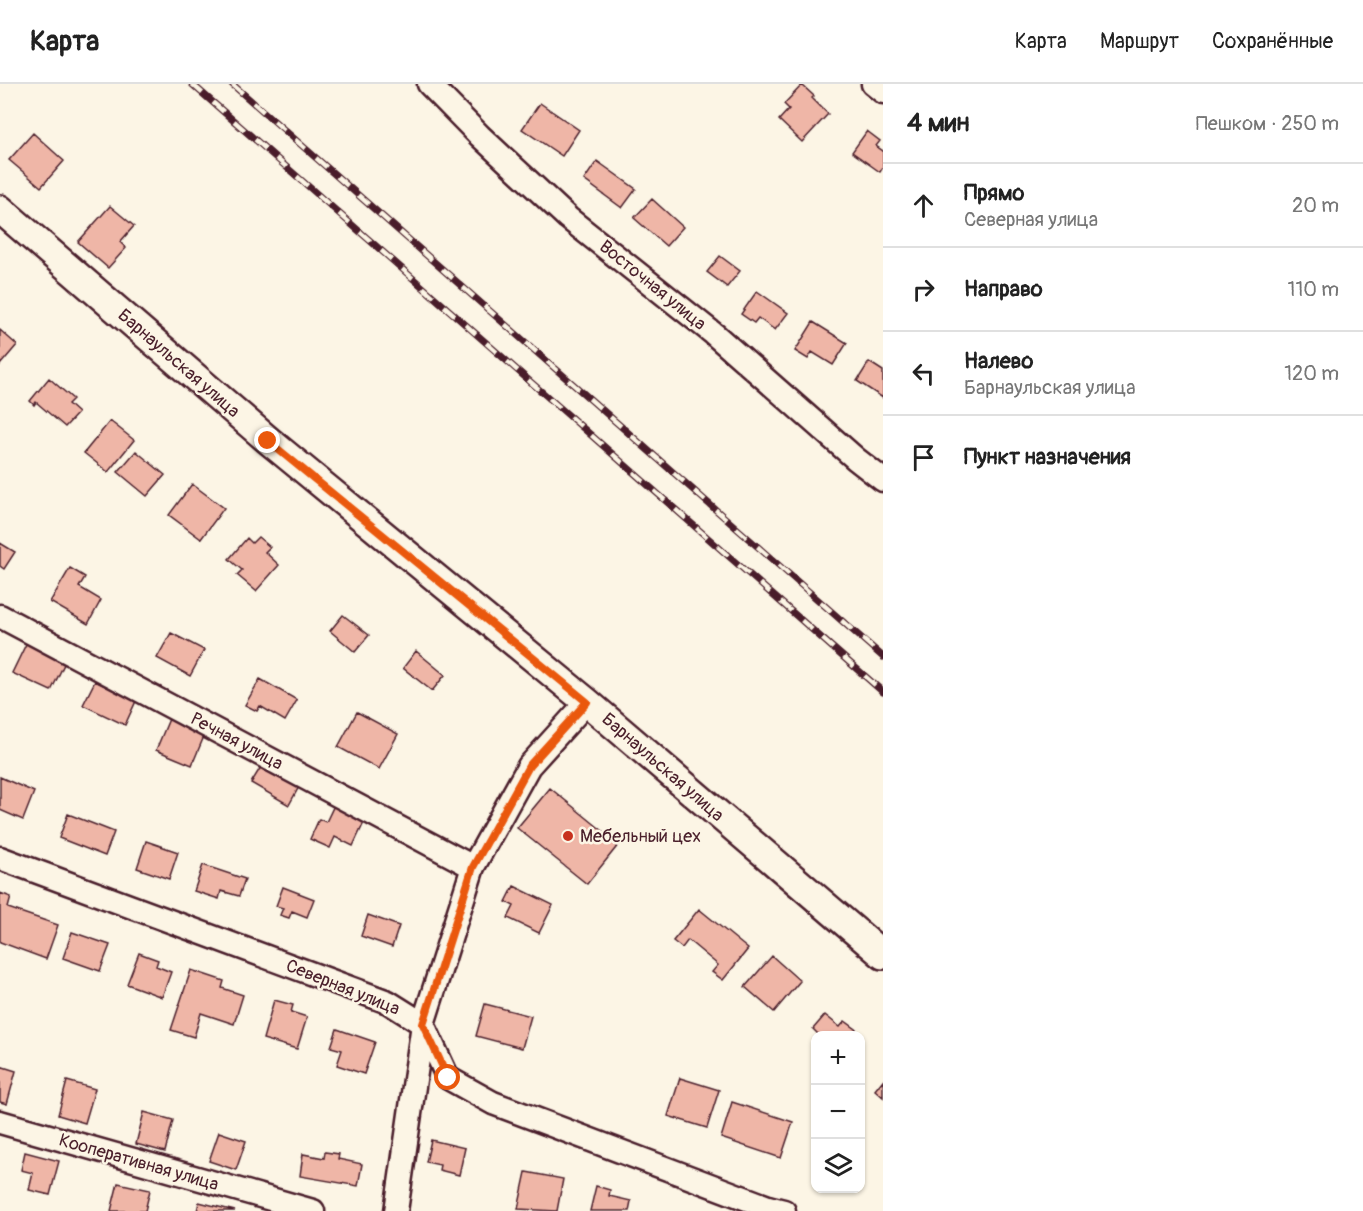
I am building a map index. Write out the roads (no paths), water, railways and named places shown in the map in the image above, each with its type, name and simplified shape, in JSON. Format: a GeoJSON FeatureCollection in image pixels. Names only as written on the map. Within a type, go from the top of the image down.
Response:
{"type":"FeatureCollection","features":[{"type":"Feature","properties":{"kind":"street","name":"Восточная улица"},"geometry":{"type":"LineString","coordinates":[[429,84],[480,136],[568,218],[714,334],[883,480]]}},
{"type":"Feature","properties":{"kind":"street"},"geometry":{"type":"LineString","coordinates":[[873,84],[883,92]]}},
{"type":"Feature","properties":{"kind":"street","name":"Барнаульская улица"},"geometry":{"type":"LineString","coordinates":[[0,209],[268,441],[587,702],[883,956]]}},
{"type":"Feature","properties":{"kind":"street","name":"Речная улица"},"geometry":{"type":"LineString","coordinates":[[0,616],[473,867]]}},
{"type":"Feature","properties":{"kind":"street"},"geometry":{"type":"LineString","coordinates":[[396,1211],[423,1024],[473,867],[529,766],[587,702]]}},
{"type":"Feature","properties":{"kind":"street","name":"Северная улица"},"geometry":{"type":"LineString","coordinates":[[0,858],[388,1002],[423,1024]]}},
{"type":"Feature","properties":{"kind":"street"},"geometry":{"type":"LineString","coordinates":[[423,1024],[448,1078],[493,1103],[768,1207],[784,1211]]}},
{"type":"Feature","properties":{"kind":"street","name":"Кооперативная улица"},"geometry":{"type":"LineString","coordinates":[[0,1122],[313,1211]]}},
{"type":"Feature","properties":{"kind":"railway"},"geometry":{"type":"LineString","coordinates":[[192,84],[883,692]]}},
{"type":"Feature","properties":{"kind":"railway"},"geometry":{"type":"LineString","coordinates":[[232,84],[883,657]]}},
{"type":"Feature","properties":{"kind":"place","name":"Мебельный цех"},"geometry":{"type":"Point","coordinates":[568,836]}}]}
